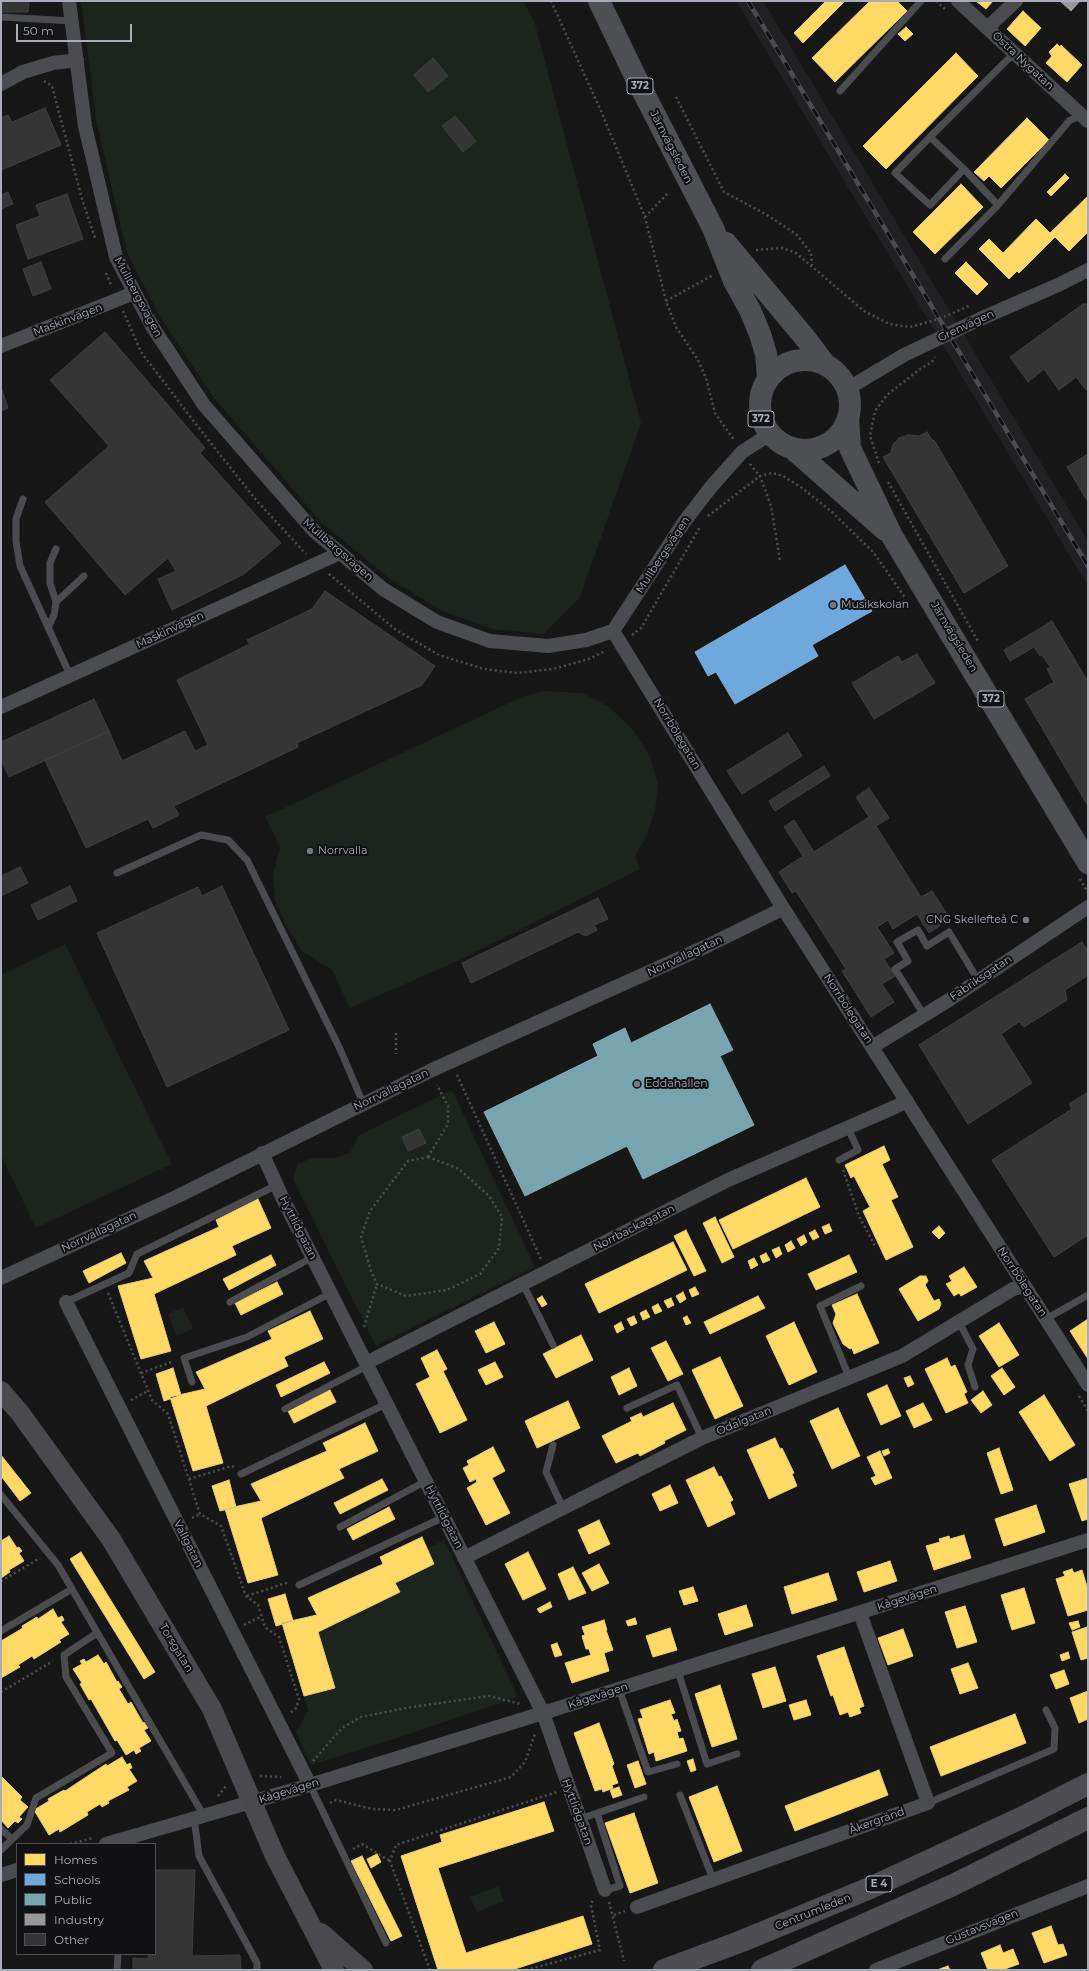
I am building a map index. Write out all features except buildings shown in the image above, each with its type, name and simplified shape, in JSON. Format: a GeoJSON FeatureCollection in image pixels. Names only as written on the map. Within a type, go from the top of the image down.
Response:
{"type":"FeatureCollection","features":[{"type":"Feature","properties":{"kind":"highway","name":"Centrumleden"},"geometry":{"type":"LineString","coordinates":[[664,1970],[742,1941],[870,1888],[1021,1818],[1088,1784]]}},
{"type":"Feature","properties":{"kind":"highway"},"geometry":{"type":"LineString","coordinates":[[762,1970],[953,1885],[1088,1818]]}},
{"type":"Feature","properties":{"kind":"main road","name":"Järnvägsleden"},"geometry":{"type":"LineString","coordinates":[[599,1],[637,80],[713,228],[734,281],[750,310],[766,354],[768,377]]}},
{"type":"Feature","properties":{"kind":"main road","name":"Järnvägsleden"},"geometry":{"type":"LineString","coordinates":[[713,228],[806,339],[824,363]]}},
{"type":"Feature","properties":{"kind":"main road","name":"372"},"geometry":{"type":"LineString","coordinates":[[798,359],[816,360],[824,363],[840,376],[850,398],[848,416],[842,431],[831,442],[809,450],[793,449],[784,446],[770,434],[761,419],[759,401],[764,384],[768,377],[782,365],[798,359]]}},
{"type":"Feature","properties":{"kind":"main road","name":"Järnvägsleden"},"geometry":{"type":"LineString","coordinates":[[848,416],[850,448],[892,536],[1088,863]]}},
{"type":"Feature","properties":{"kind":"main road","name":"Järnvägsleden"},"geometry":{"type":"LineString","coordinates":[[793,449],[892,536]]}},
{"type":"Feature","properties":{"kind":"main road","name":"Torsgatan"},"geometry":{"type":"LineString","coordinates":[[1,1391],[20,1413],[111,1539],[212,1709],[275,1856],[334,1970]]}},
{"type":"Feature","properties":{"kind":"main road","name":"Torsgatan"},"geometry":{"type":"LineString","coordinates":[[313,1927],[363,1970]]}},
{"type":"Feature","properties":{"kind":"street","name":"Mullbergsvägen"},"geometry":{"type":"LineString","coordinates":[[69,1],[85,126],[116,257],[134,293],[152,326],[204,405],[314,531],[383,589],[437,622],[490,641],[548,646],[617,637],[684,522],[711,487],[742,452],[770,434]]}},
{"type":"Feature","properties":{"kind":"street","name":"Östra Nygatan"},"geometry":{"type":"LineString","coordinates":[[958,1],[1086,118]]}},
{"type":"Feature","properties":{"kind":"street"},"geometry":{"type":"LineString","coordinates":[[987,28],[1016,1]]}},
{"type":"Feature","properties":{"kind":"street"},"geometry":{"type":"LineString","coordinates":[[1,84],[23,72],[53,63],[77,60]]}},
{"type":"Feature","properties":{"kind":"street","name":"Grenvägen"},"geometry":{"type":"LineString","coordinates":[[847,389],[898,359],[1088,270]]}},
{"type":"Feature","properties":{"kind":"street","name":"Maskinvägen"},"geometry":{"type":"LineString","coordinates":[[1,346],[134,293]]}},
{"type":"Feature","properties":{"kind":"street","name":"Maskinvägen"},"geometry":{"type":"LineString","coordinates":[[1,707],[340,553]]}},
{"type":"Feature","properties":{"kind":"street","name":"Norrbölegatan"},"geometry":{"type":"LineString","coordinates":[[617,637],[782,908],[907,1100],[1024,1286],[1088,1384]]}},
{"type":"Feature","properties":{"kind":"street","name":"Fabriksgatan"},"geometry":{"type":"LineString","coordinates":[[872,1046],[924,1015],[1088,907]]}},
{"type":"Feature","properties":{"kind":"street","name":"Norrvallagatan"},"geometry":{"type":"LineString","coordinates":[[1,1278],[176,1197],[363,1103],[707,946],[782,908]]}},
{"type":"Feature","properties":{"kind":"street","name":"Norrbackagatan"},"geometry":{"type":"LineString","coordinates":[[366,1365],[728,1180],[848,1128],[907,1100]]}},
{"type":"Feature","properties":{"kind":"street","name":"Hyttlidgatan"},"geometry":{"type":"LineString","coordinates":[[262,1153],[366,1365],[543,1713],[604,1887]]}},
{"type":"Feature","properties":{"kind":"street","name":"Odalgatan"},"geometry":{"type":"LineString","coordinates":[[464,1558],[702,1438],[902,1356],[1013,1289],[1024,1286]]}},
{"type":"Feature","properties":{"kind":"street","name":"Vallgatan"},"geometry":{"type":"LineString","coordinates":[[66,1302],[307,1779]]}},
{"type":"Feature","properties":{"kind":"street","name":"Kågevägen"},"geometry":{"type":"LineString","coordinates":[[109,1843],[252,1802],[307,1779],[543,1713],[1088,1540]]}},
{"type":"Feature","properties":{"kind":"street"},"geometry":{"type":"LineString","coordinates":[[860,1612],[928,1803]]}},
{"type":"Feature","properties":{"kind":"street","name":"Åkergränd"},"geometry":{"type":"LineString","coordinates":[[637,1907],[928,1803]]}},
{"type":"Feature","properties":{"kind":"street"},"geometry":{"type":"LineString","coordinates":[[1,1874],[16,1870]]}},
{"type":"Feature","properties":{"kind":"street","name":"Gustavsvägen"},"geometry":{"type":"LineString","coordinates":[[876,1970],[1088,1886]]}},
{"type":"Feature","properties":{"kind":"lane"},"geometry":{"type":"LineString","coordinates":[[840,91],[922,1]]}},
{"type":"Feature","properties":{"kind":"lane"},"geometry":{"type":"LineString","coordinates":[[1,17],[72,21]]}},
{"type":"Feature","properties":{"kind":"lane"},"geometry":{"type":"LineString","coordinates":[[964,169],[930,205],[895,173],[1015,53]]}},
{"type":"Feature","properties":{"kind":"lane"},"geometry":{"type":"LineString","coordinates":[[945,259],[998,205],[1070,120],[1086,118]]}},
{"type":"Feature","properties":{"kind":"lane"},"geometry":{"type":"LineString","coordinates":[[930,137],[964,169],[998,205]]}},
{"type":"Feature","properties":{"kind":"lane"},"geometry":{"type":"LineString","coordinates":[[23,499],[16,519],[16,541],[20,566],[70,676]]}},
{"type":"Feature","properties":{"kind":"lane"},"geometry":{"type":"LineString","coordinates":[[48,628],[54,615],[56,602],[50,583],[50,562],[56,549]]}},
{"type":"Feature","properties":{"kind":"lane"},"geometry":{"type":"LineString","coordinates":[[56,602],[84,576]]}},
{"type":"Feature","properties":{"kind":"lane"},"geometry":{"type":"LineString","coordinates":[[117,873],[201,835],[228,840],[247,860],[340,1049],[363,1103]]}},
{"type":"Feature","properties":{"kind":"lane"},"geometry":{"type":"LineString","coordinates":[[924,1015],[895,969],[908,961],[897,942],[918,930],[927,946],[949,932],[978,980]]}},
{"type":"Feature","properties":{"kind":"lane"},"geometry":{"type":"LineString","coordinates":[[839,1160],[858,1150],[848,1128]]}},
{"type":"Feature","properties":{"kind":"lane"},"geometry":{"type":"LineString","coordinates":[[66,1302],[129,1273],[137,1254],[277,1185]]}},
{"type":"Feature","properties":{"kind":"lane"},"geometry":{"type":"LineString","coordinates":[[230,1302],[313,1257]]}},
{"type":"Feature","properties":{"kind":"lane"},"geometry":{"type":"LineString","coordinates":[[523,1284],[553,1345]]}},
{"type":"Feature","properties":{"kind":"lane"},"geometry":{"type":"LineString","coordinates":[[849,1377],[820,1306],[861,1286]]}},
{"type":"Feature","properties":{"kind":"lane"},"geometry":{"type":"LineString","coordinates":[[192,1382],[184,1358],[247,1337],[331,1293]]}},
{"type":"Feature","properties":{"kind":"lane"},"geometry":{"type":"LineString","coordinates":[[1046,1319],[1088,1295]]}},
{"type":"Feature","properties":{"kind":"lane"},"geometry":{"type":"LineString","coordinates":[[959,1322],[973,1349],[968,1365],[975,1387]]}},
{"type":"Feature","properties":{"kind":"lane"},"geometry":{"type":"LineString","coordinates":[[285,1409],[366,1365]]}},
{"type":"Feature","properties":{"kind":"lane"},"geometry":{"type":"LineString","coordinates":[[627,1408],[677,1385],[702,1438]]}},
{"type":"Feature","properties":{"kind":"lane"},"geometry":{"type":"LineString","coordinates":[[241,1474],[386,1404]]}},
{"type":"Feature","properties":{"kind":"lane"},"geometry":{"type":"LineString","coordinates":[[553,1446],[546,1472],[564,1508]]}},
{"type":"Feature","properties":{"kind":"lane"},"geometry":{"type":"LineString","coordinates":[[340,1527],[426,1482]]}},
{"type":"Feature","properties":{"kind":"lane"},"geometry":{"type":"LineString","coordinates":[[1,1495],[58,1565],[199,1817],[199,1856],[258,1963],[257,1970]]}},
{"type":"Feature","properties":{"kind":"lane"},"geometry":{"type":"LineString","coordinates":[[299,1585],[444,1517]]}},
{"type":"Feature","properties":{"kind":"lane"},"geometry":{"type":"LineString","coordinates":[[1,1631],[72,1589]]}},
{"type":"Feature","properties":{"kind":"lane"},"geometry":{"type":"LineString","coordinates":[[1,1850],[27,1825],[36,1798],[112,1752],[66,1677],[64,1654],[97,1633]]}},
{"type":"Feature","properties":{"kind":"lane"},"geometry":{"type":"LineString","coordinates":[[678,1670],[707,1764],[737,1754]]}},
{"type":"Feature","properties":{"kind":"lane"},"geometry":{"type":"LineString","coordinates":[[619,1689],[648,1772],[677,1764]]}},
{"type":"Feature","properties":{"kind":"lane"},"geometry":{"type":"LineString","coordinates":[[928,1803],[1054,1750],[1055,1728],[1046,1710]]}},
{"type":"Feature","properties":{"kind":"lane"},"geometry":{"type":"LineString","coordinates":[[307,1779],[386,1943]]}},
{"type":"Feature","properties":{"kind":"lane"},"geometry":{"type":"LineString","coordinates":[[680,1795],[713,1879]]}},
{"type":"Feature","properties":{"kind":"lane"},"geometry":{"type":"LineString","coordinates":[[580,1819],[644,1797]]}},
{"type":"Feature","properties":{"kind":"lane"},"geometry":{"type":"LineString","coordinates":[[597,1813],[620,1886],[604,1887]]}},
{"type":"Feature","properties":{"kind":"lane"},"geometry":{"type":"LineString","coordinates":[[1,1829],[12,1839]]}},
{"type":"Feature","properties":{"kind":"lane"},"geometry":{"type":"LineString","coordinates":[[117,1970],[118,1955]]}},
{"type":"Feature","properties":{"kind":"path"},"geometry":{"type":"LineString","coordinates":[[41,79],[52,86],[82,199],[97,244]]}},
{"type":"Feature","properties":{"kind":"path"},"geometry":{"type":"LineString","coordinates":[[676,97],[724,192],[767,215],[796,234],[811,253],[812,265]]}},
{"type":"Feature","properties":{"kind":"path"},"geometry":{"type":"LineString","coordinates":[[645,217],[668,193]]}},
{"type":"Feature","properties":{"kind":"path"},"geometry":{"type":"LineString","coordinates":[[752,252],[762,248],[782,248],[796,253],[812,265],[864,311],[889,324],[910,327],[939,319],[976,303]]}},
{"type":"Feature","properties":{"kind":"path"},"geometry":{"type":"LineString","coordinates":[[104,266],[141,352],[256,500],[316,564],[396,630],[439,655],[484,669],[517,673],[553,669],[588,659],[617,637],[642,628],[701,525]]}},
{"type":"Feature","properties":{"kind":"path"},"geometry":{"type":"LineString","coordinates":[[666,301],[718,272]]}},
{"type":"Feature","properties":{"kind":"path"},"geometry":{"type":"LineString","coordinates":[[880,464],[870,436],[875,411],[887,395],[920,369],[932,362],[949,334]]}},
{"type":"Feature","properties":{"kind":"path"},"geometry":{"type":"LineString","coordinates":[[705,519],[760,476],[771,506],[780,560]]}},
{"type":"Feature","properties":{"kind":"path"},"geometry":{"type":"LineString","coordinates":[[886,477],[981,646]]}},
{"type":"Feature","properties":{"kind":"path"},"geometry":{"type":"LineString","coordinates":[[396,1033],[396,1054]]}},
{"type":"Feature","properties":{"kind":"path"},"geometry":{"type":"LineString","coordinates":[[457,1075],[547,1272]]}},
{"type":"Feature","properties":{"kind":"path"},"geometry":{"type":"LineString","coordinates":[[428,1157],[448,1124],[448,1106],[437,1085]]}},
{"type":"Feature","properties":{"kind":"path"},"geometry":{"type":"LineString","coordinates":[[428,1157],[459,1169],[489,1196],[502,1217],[499,1248],[480,1274],[446,1290],[406,1296],[377,1284],[371,1272],[361,1237],[370,1211],[408,1161],[428,1157]]}},
{"type":"Feature","properties":{"kind":"path"},"geometry":{"type":"LineString","coordinates":[[839,1160],[859,1216],[875,1246]]}},
{"type":"Feature","properties":{"kind":"path"},"geometry":{"type":"LineString","coordinates":[[357,1346],[377,1284]]}},
{"type":"Feature","properties":{"kind":"path"},"geometry":{"type":"LineString","coordinates":[[105,1285],[152,1400],[168,1414],[200,1514],[221,1526],[246,1596],[258,1605],[265,1627],[279,1637],[299,1699],[296,1708],[288,1715],[277,1720]]}},
{"type":"Feature","properties":{"kind":"path"},"geometry":{"type":"LineString","coordinates":[[141,1373],[184,1358]]}},
{"type":"Feature","properties":{"kind":"path"},"geometry":{"type":"LineString","coordinates":[[119,1406],[148,1390]]}},
{"type":"Feature","properties":{"kind":"path"},"geometry":{"type":"LineString","coordinates":[[189,1479],[232,1466],[241,1474]]}},
{"type":"Feature","properties":{"kind":"path"},"geometry":{"type":"LineString","coordinates":[[1,1581],[49,1553]]}},
{"type":"Feature","properties":{"kind":"path"},"geometry":{"type":"LineString","coordinates":[[246,1596],[291,1581],[299,1585]]}},
{"type":"Feature","properties":{"kind":"path"},"geometry":{"type":"LineString","coordinates":[[232,1631],[262,1616]]}},
{"type":"Feature","properties":{"kind":"path"},"geometry":{"type":"LineString","coordinates":[[1,1692],[64,1654]]}},
{"type":"Feature","properties":{"kind":"path"},"geometry":{"type":"LineString","coordinates":[[307,1779],[342,1728],[361,1717],[404,1708],[489,1696],[520,1704]]}},
{"type":"Feature","properties":{"kind":"path"},"geometry":{"type":"LineString","coordinates":[[320,1807],[336,1800],[372,1809],[396,1810],[511,1777],[525,1762],[543,1713]]}},
{"type":"Feature","properties":{"kind":"path"},"geometry":{"type":"LineString","coordinates":[[390,1861],[396,1845],[569,1788]]}},
{"type":"Feature","properties":{"kind":"path"},"geometry":{"type":"LineString","coordinates":[[343,1854],[362,1844],[390,1861],[430,1970]]}},
{"type":"Feature","properties":{"kind":"path"},"geometry":{"type":"LineString","coordinates":[[526,1970],[600,1950],[592,1905],[596,1885],[604,1887],[614,1915],[624,1961]]}},
{"type":"Feature","properties":{"kind":"shaded area"},"geometry":{"type":"Polygon","coordinates":[[[81,1],[524,1],[535,24],[641,423],[580,597],[544,634],[492,629],[442,611],[390,579],[322,523],[214,398],[162,320],[127,253],[97,124],[81,1]]]}},
{"type":"Feature","properties":{"kind":"shaded area"},"geometry":{"type":"Polygon","coordinates":[[[736,1],[763,1],[996,388],[1088,541],[1088,586],[736,1]]]}},
{"type":"Feature","properties":{"kind":"shaded area"},"geometry":{"type":"Polygon","coordinates":[[[545,691],[582,693],[609,707],[634,731],[650,756],[658,785],[655,810],[646,837],[635,855],[640,869],[460,960],[350,1008],[332,970],[302,951],[287,928],[275,900],[273,875],[280,847],[265,817],[524,696],[545,691]]]}},
{"type":"Feature","properties":{"kind":"shaded area"},"geometry":{"type":"Polygon","coordinates":[[[65,944],[172,1164],[36,1228],[1,1155],[1,975],[65,944]]]}},
{"type":"Feature","properties":{"kind":"shaded area"},"geometry":{"type":"Polygon","coordinates":[[[452,1090],[535,1267],[376,1346],[293,1179],[298,1164],[312,1158],[335,1158],[350,1153],[359,1135],[452,1090]]]}},
{"type":"Feature","properties":{"kind":"shaded area"},"geometry":{"type":"Polygon","coordinates":[[[183,1307],[193,1329],[177,1336],[168,1314],[183,1307]]]}},
{"type":"Feature","properties":{"kind":"shaded area"},"geometry":{"type":"Polygon","coordinates":[[[444,1540],[518,1697],[394,1739],[311,1765],[296,1732],[308,1711],[304,1696],[335,1688],[318,1632],[400,1592],[395,1583],[434,1565],[427,1549],[444,1540]]]}},
{"type":"Feature","properties":{"kind":"shaded area"},"geometry":{"type":"Polygon","coordinates":[[[498,1886],[504,1901],[477,1912],[470,1897],[498,1886]]]}},
{"type":"Feature","properties":{"kind":"railway"},"geometry":{"type":"LineString","coordinates":[[748,1],[1088,566]]}},
{"type":"Feature","properties":{"kind":"place","name":"Musikskolan"},"geometry":{"type":"Point","coordinates":[833,605]}},
{"type":"Feature","properties":{"kind":"place","name":"Norrvalla"},"geometry":{"type":"Point","coordinates":[310,851]}},
{"type":"Feature","properties":{"kind":"place","name":"CNG Skellefteå C"},"geometry":{"type":"Point","coordinates":[1026,920]}},
{"type":"Feature","properties":{"kind":"place","name":"Eddahallen"},"geometry":{"type":"Point","coordinates":[637,1084]}}]}
